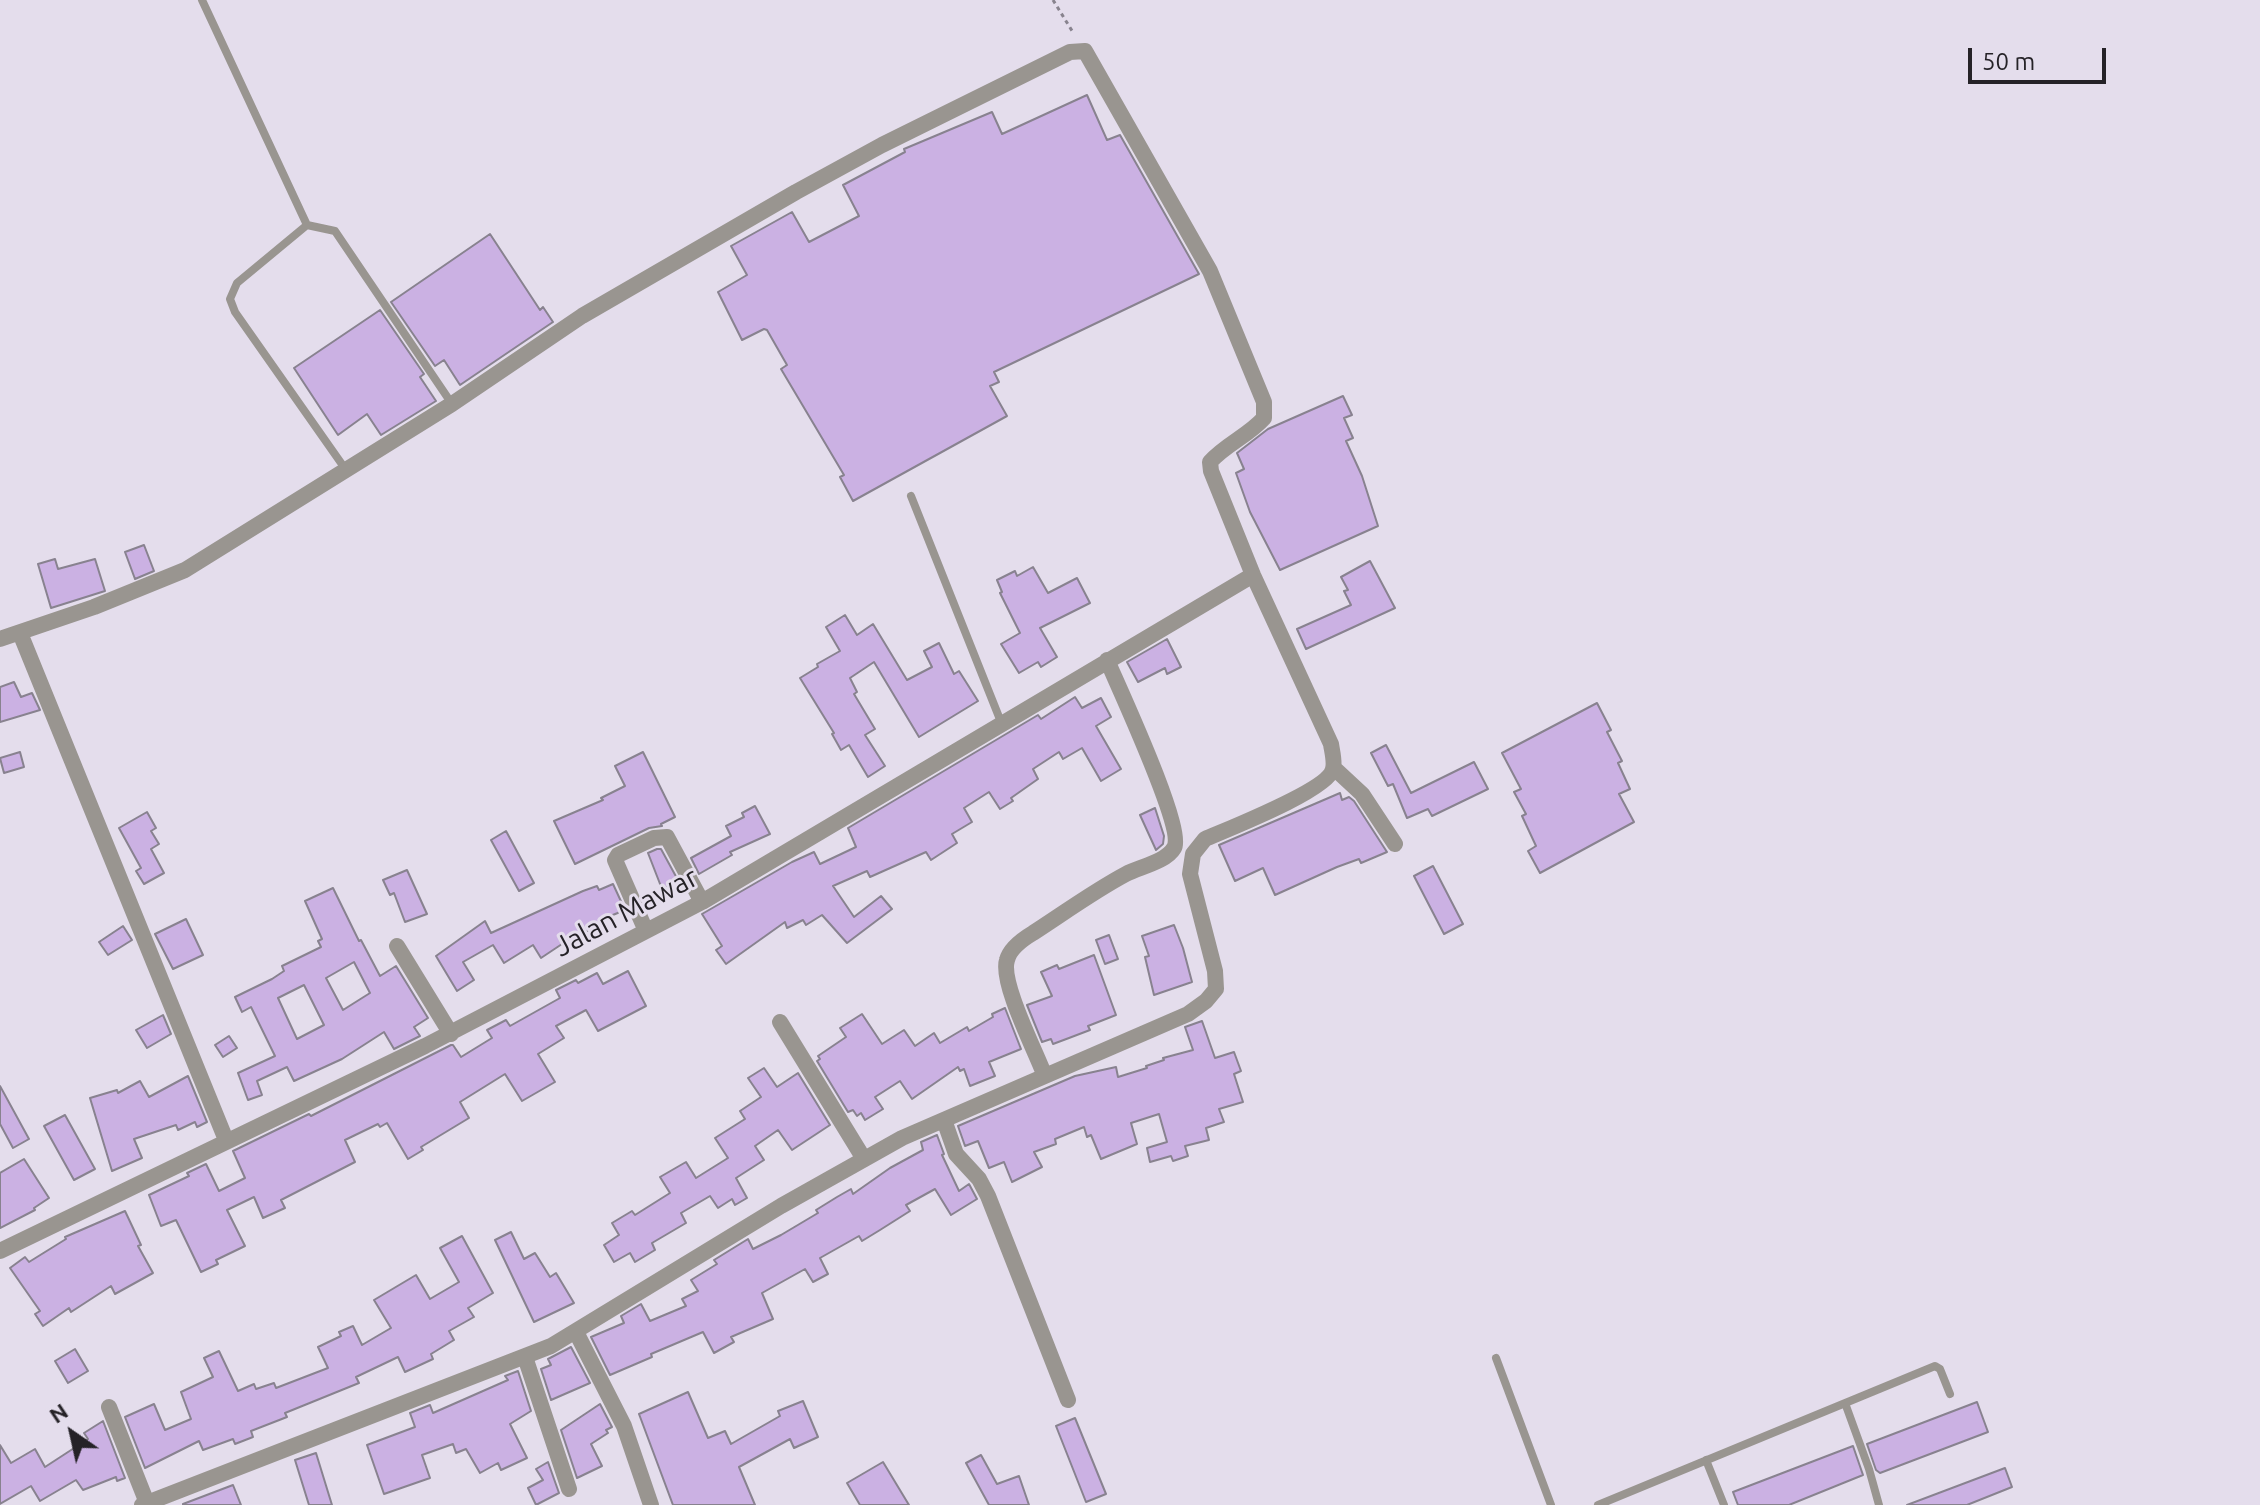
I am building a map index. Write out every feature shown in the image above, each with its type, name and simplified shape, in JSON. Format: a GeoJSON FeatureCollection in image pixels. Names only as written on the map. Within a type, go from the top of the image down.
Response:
{"type":"FeatureCollection","features":[{"type":"Feature","properties":{"kind":"street"},"geometry":{"type":"LineString","coordinates":[[1,637],[94,607],[185,570],[452,404],[582,316],[796,192],[882,145],[1070,52],[1085,51],[1210,271],[1264,402],[1264,418],[1253,430],[1218,453],[1210,462],[1211,471],[1253,575],[1331,744],[1334,768],[1328,778],[1310,791],[1205,839],[1193,854],[1190,874],[1215,971],[1216,989],[1188,1014],[902,1138],[767,1214],[576,1332],[525,1357],[290,1445],[144,1504],[109,1407]]}},
{"type":"Feature","properties":{"kind":"street","name":"Jalan Mawar"},"geometry":{"type":"LineString","coordinates":[[0,1251],[451,1034],[702,902],[1253,575]]}},
{"type":"Feature","properties":{"kind":"street"},"geometry":{"type":"LineString","coordinates":[[20,633],[226,1140]]}},
{"type":"Feature","properties":{"kind":"street"},"geometry":{"type":"LineString","coordinates":[[1044,1074],[1005,976],[1007,957],[1019,942],[1033,933],[1126,874],[1168,854],[1176,840],[1146,751],[1107,660]]}},
{"type":"Feature","properties":{"kind":"street"},"geometry":{"type":"LineString","coordinates":[[1334,768],[1362,794],[1395,844]]}},
{"type":"Feature","properties":{"kind":"street"},"geometry":{"type":"LineString","coordinates":[[646,931],[615,860],[618,855],[640,844],[667,837],[702,902]]}},
{"type":"Feature","properties":{"kind":"street"},"geometry":{"type":"LineString","coordinates":[[397,946],[451,1034]]}},
{"type":"Feature","properties":{"kind":"street"},"geometry":{"type":"LineString","coordinates":[[780,1022],[864,1159]]}},
{"type":"Feature","properties":{"kind":"street"},"geometry":{"type":"LineString","coordinates":[[944,1120],[956,1154],[979,1179],[988,1196],[1068,1400]]}},
{"type":"Feature","properties":{"kind":"street"},"geometry":{"type":"LineString","coordinates":[[576,1332],[624,1426],[651,1505]]}},
{"type":"Feature","properties":{"kind":"street"},"geometry":{"type":"LineString","coordinates":[[525,1357],[569,1489]]}},
{"type":"Feature","properties":{"kind":"lane"},"geometry":{"type":"LineString","coordinates":[[202,0],[307,225]]}},
{"type":"Feature","properties":{"kind":"lane"},"geometry":{"type":"LineString","coordinates":[[307,225],[335,231],[452,404]]}},
{"type":"Feature","properties":{"kind":"lane"},"geometry":{"type":"LineString","coordinates":[[307,225],[237,283],[230,299],[235,312],[347,470]]}},
{"type":"Feature","properties":{"kind":"lane"},"geometry":{"type":"LineString","coordinates":[[911,496],[1001,722]]}},
{"type":"Feature","properties":{"kind":"lane"},"geometry":{"type":"LineString","coordinates":[[1496,1358],[1551,1505]]}},
{"type":"Feature","properties":{"kind":"lane"},"geometry":{"type":"LineString","coordinates":[[1598,1505],[1935,1366],[1940,1369],[1950,1394]]}},
{"type":"Feature","properties":{"kind":"lane"},"geometry":{"type":"LineString","coordinates":[[1845,1403],[1879,1505]]}},
{"type":"Feature","properties":{"kind":"lane"},"geometry":{"type":"LineString","coordinates":[[1706,1460],[1724,1505]]}},
{"type":"Feature","properties":{"kind":"path"},"geometry":{"type":"LineString","coordinates":[[1053,0],[1085,51]]}},
{"type":"Feature","properties":{"kind":"building"},"geometry":{"type":"Polygon","coordinates":[[[1087,95],[1107,140],[1120,135],[1199,274],[994,372],[999,382],[990,386],[1007,416],[853,501],[840,477],[844,475],[781,369],[787,365],[767,330],[742,340],[718,292],[747,275],[731,246],[792,212],[809,242],[859,216],[843,185],[905,152],[904,149],[992,112],[1002,134],[1087,95]]]}},
{"type":"Feature","properties":{"kind":"building"},"geometry":{"type":"Polygon","coordinates":[[[490,234],[540,310],[543,307],[553,322],[460,385],[444,360],[435,366],[391,302],[490,234]]]}},
{"type":"Feature","properties":{"kind":"building"},"geometry":{"type":"Polygon","coordinates":[[[380,310],[424,374],[420,377],[436,401],[381,435],[367,414],[338,435],[294,368],[380,310]]]}},
{"type":"Feature","properties":{"kind":"building"},"geometry":{"type":"Polygon","coordinates":[[[1343,396],[1352,415],[1344,418],[1353,438],[1346,441],[1362,476],[1378,526],[1280,570],[1250,512],[1236,473],[1244,469],[1237,453],[1268,429],[1343,396]]]}},
{"type":"Feature","properties":{"kind":"building"},"geometry":{"type":"Polygon","coordinates":[[[144,545],[154,571],[135,579],[125,552],[144,545]]]}},
{"type":"Feature","properties":{"kind":"building"},"geometry":{"type":"Polygon","coordinates":[[[55,559],[58,569],[95,559],[105,591],[51,608],[38,564],[55,559]]]}},
{"type":"Feature","properties":{"kind":"building"},"geometry":{"type":"Polygon","coordinates":[[[1370,561],[1395,608],[1306,649],[1297,629],[1351,605],[1341,577],[1370,561]]]}},
{"type":"Feature","properties":{"kind":"building"},"geometry":{"type":"Polygon","coordinates":[[[1033,567],[1048,593],[1077,578],[1090,603],[1040,628],[1057,657],[1041,667],[1038,662],[1019,673],[1001,644],[1020,633],[1000,593],[997,580],[1015,571],[1017,576],[1033,567]]]}},
{"type":"Feature","properties":{"kind":"building"},"geometry":{"type":"Polygon","coordinates":[[[845,615],[857,635],[873,624],[907,680],[932,667],[924,651],[939,643],[954,674],[959,671],[978,701],[919,737],[874,662],[850,678],[857,692],[854,694],[875,729],[865,735],[885,766],[868,777],[849,745],[841,750],[800,678],[840,651],[826,627],[845,615]]]}},
{"type":"Feature","properties":{"kind":"building"},"geometry":{"type":"Polygon","coordinates":[[[1167,639],[1181,667],[1167,674],[1165,668],[1138,682],[1127,662],[1167,639]]]}},
{"type":"Feature","properties":{"kind":"building"},"geometry":{"type":"Polygon","coordinates":[[[14,682],[21,697],[32,693],[40,710],[0,722],[0,687],[14,682]]]}},
{"type":"Feature","properties":{"kind":"building"},"geometry":{"type":"Polygon","coordinates":[[[1075,697],[1082,708],[1101,698],[1111,717],[1096,726],[1121,769],[1101,781],[1082,748],[1063,759],[1059,752],[1033,769],[1038,779],[1000,809],[989,792],[964,808],[972,822],[952,834],[957,843],[931,860],[926,852],[870,877],[867,871],[833,886],[854,917],[881,896],[892,909],[847,943],[822,915],[806,925],[803,920],[787,928],[785,922],[726,964],[716,950],[722,946],[702,914],[814,852],[820,864],[856,847],[848,828],[1038,715],[1041,719],[1075,697]]]}},
{"type":"Feature","properties":{"kind":"building"},"geometry":{"type":"Polygon","coordinates":[[[1597,703],[1622,761],[1618,763],[1630,789],[1619,794],[1634,822],[1540,873],[1528,851],[1536,846],[1522,816],[1526,814],[1514,792],[1521,789],[1502,753],[1597,703]]]}},
{"type":"Feature","properties":{"kind":"building"},"geometry":{"type":"Polygon","coordinates":[[[1386,745],[1411,793],[1474,762],[1488,789],[1432,816],[1428,809],[1407,818],[1393,784],[1388,786],[1371,753],[1386,745]]]}},
{"type":"Feature","properties":{"kind":"building"},"geometry":{"type":"Polygon","coordinates":[[[20,752],[24,767],[4,773],[0,758],[20,752]]]}},
{"type":"Feature","properties":{"kind":"building"},"geometry":{"type":"Polygon","coordinates":[[[643,752],[675,817],[662,826],[649,828],[575,864],[554,821],[603,800],[601,798],[625,786],[615,766],[643,752]]]}},
{"type":"Feature","properties":{"kind":"building"},"geometry":{"type":"Polygon","coordinates":[[[1340,793],[1342,800],[1349,797],[1354,801],[1387,852],[1361,863],[1359,859],[1337,867],[1275,895],[1263,868],[1235,881],[1219,845],[1340,793]]]}},
{"type":"Feature","properties":{"kind":"building"},"geometry":{"type":"Polygon","coordinates":[[[755,806],[770,834],[730,852],[732,855],[699,874],[691,858],[731,836],[726,826],[744,817],[742,813],[755,806]]]}},
{"type":"Feature","properties":{"kind":"building"},"geometry":{"type":"Polygon","coordinates":[[[1155,808],[1164,836],[1163,844],[1156,850],[1140,815],[1155,808]]]}},
{"type":"Feature","properties":{"kind":"building"},"geometry":{"type":"Polygon","coordinates":[[[147,812],[156,828],[151,831],[159,844],[151,849],[164,873],[144,884],[136,871],[141,868],[119,828],[147,812]]]}},
{"type":"Feature","properties":{"kind":"building"},"geometry":{"type":"Polygon","coordinates":[[[506,831],[534,883],[519,891],[491,840],[506,831]]]}},
{"type":"Feature","properties":{"kind":"building"},"geometry":{"type":"Polygon","coordinates":[[[661,849],[679,882],[662,889],[648,853],[661,849]]]}},
{"type":"Feature","properties":{"kind":"building"},"geometry":{"type":"Polygon","coordinates":[[[1433,866],[1463,924],[1444,934],[1414,876],[1433,866]]]}},
{"type":"Feature","properties":{"kind":"building"},"geometry":{"type":"Polygon","coordinates":[[[407,870],[427,914],[405,922],[394,893],[390,895],[383,880],[407,870]]]}},
{"type":"Feature","properties":{"kind":"building"},"geometry":{"type":"Polygon","coordinates":[[[613,884],[625,910],[603,919],[604,923],[568,940],[541,958],[533,945],[504,963],[493,945],[463,962],[474,980],[457,991],[436,956],[485,921],[491,933],[583,891],[597,886],[599,890],[613,884]]]}},
{"type":"Feature","properties":{"kind":"building"},"geometry":{"type":"Polygon","coordinates":[[[333,888],[380,976],[396,966],[428,1018],[414,1027],[420,1036],[394,1049],[384,1032],[342,1059],[294,1081],[287,1067],[257,1081],[262,1095],[248,1100],[238,1073],[275,1056],[251,1007],[242,1012],[235,997],[272,979],[284,971],[282,966],[321,947],[318,941],[322,939],[305,901],[333,888]],[[354,962],[326,978],[343,1010],[370,993],[354,962]],[[304,985],[278,998],[297,1039],[324,1025],[304,985]]]}},
{"type":"Feature","properties":{"kind":"building"},"geometry":{"type":"Polygon","coordinates":[[[186,919],[203,955],[173,969],[155,934],[186,919]]]}},
{"type":"Feature","properties":{"kind":"building"},"geometry":{"type":"Polygon","coordinates":[[[1174,925],[1192,982],[1154,995],[1145,957],[1149,956],[1142,936],[1174,925]]]}},
{"type":"Feature","properties":{"kind":"building"},"geometry":{"type":"Polygon","coordinates":[[[123,926],[132,940],[108,955],[99,942],[123,926]]]}},
{"type":"Feature","properties":{"kind":"building"},"geometry":{"type":"Polygon","coordinates":[[[1109,935],[1118,959],[1105,964],[1096,940],[1109,935]]]}},
{"type":"Feature","properties":{"kind":"building"},"geometry":{"type":"Polygon","coordinates":[[[1094,955],[1116,1015],[1088,1026],[1090,1030],[1053,1044],[1051,1039],[1042,1042],[1027,1005],[1052,996],[1041,972],[1057,965],[1059,969],[1094,955]]]}},
{"type":"Feature","properties":{"kind":"building"},"geometry":{"type":"Polygon","coordinates":[[[628,971],[646,1006],[598,1031],[586,1010],[556,1026],[564,1038],[538,1054],[555,1082],[522,1101],[505,1074],[460,1102],[469,1118],[421,1147],[423,1150],[408,1159],[387,1123],[380,1127],[378,1124],[345,1140],[355,1162],[281,1200],[285,1208],[263,1218],[254,1197],[227,1210],[245,1246],[216,1260],[218,1264],[201,1272],[176,1220],[161,1226],[149,1195],[189,1176],[187,1173],[206,1164],[219,1191],[245,1178],[233,1151],[309,1114],[311,1116],[451,1045],[461,1057],[492,1038],[487,1030],[506,1020],[510,1026],[560,998],[556,990],[576,980],[578,983],[597,973],[603,984],[628,971]]]}},
{"type":"Feature","properties":{"kind":"building"},"geometry":{"type":"Polygon","coordinates":[[[1005,1008],[1021,1049],[989,1062],[995,1076],[970,1086],[964,1069],[960,1071],[958,1067],[912,1099],[900,1081],[875,1097],[883,1109],[865,1120],[861,1113],[857,1116],[853,1110],[848,1112],[817,1061],[820,1059],[818,1056],[846,1037],[840,1028],[862,1014],[882,1044],[904,1030],[915,1046],[934,1033],[940,1043],[967,1027],[969,1031],[1005,1008]]]}},
{"type":"Feature","properties":{"kind":"building"},"geometry":{"type":"Polygon","coordinates":[[[163,1015],[171,1034],[147,1048],[136,1030],[163,1015]]]}},
{"type":"Feature","properties":{"kind":"building"},"geometry":{"type":"Polygon","coordinates":[[[1202,1021],[1215,1058],[1234,1052],[1241,1071],[1234,1074],[1243,1102],[1219,1109],[1224,1122],[1206,1128],[1209,1140],[1185,1146],[1188,1156],[1173,1161],[1171,1156],[1150,1162],[1147,1148],[1167,1142],[1159,1114],[1131,1123],[1137,1144],[1101,1159],[1091,1135],[1087,1137],[1084,1127],[1055,1139],[1056,1144],[1034,1152],[1042,1167],[1012,1182],[1004,1162],[989,1168],[978,1141],[965,1146],[958,1126],[1075,1076],[1116,1067],[1118,1077],[1147,1068],[1163,1058],[1193,1050],[1185,1027],[1202,1021]]]}},
{"type":"Feature","properties":{"kind":"building"},"geometry":{"type":"Polygon","coordinates":[[[229,1036],[237,1048],[223,1057],[215,1045],[229,1036]]]}},
{"type":"Feature","properties":{"kind":"building"},"geometry":{"type":"Polygon","coordinates":[[[764,1068],[777,1087],[798,1073],[830,1125],[792,1150],[778,1130],[755,1146],[764,1160],[736,1178],[747,1198],[735,1205],[732,1199],[718,1208],[710,1196],[681,1213],[686,1223],[652,1243],[655,1250],[635,1262],[630,1253],[614,1262],[604,1245],[619,1235],[612,1223],[632,1211],[635,1215],[670,1193],[660,1177],[686,1162],[696,1178],[728,1158],[715,1138],[745,1119],[740,1111],[761,1097],[748,1078],[764,1068]]]}},
{"type":"Feature","properties":{"kind":"building"},"geometry":{"type":"Polygon","coordinates":[[[188,1076],[207,1122],[197,1127],[195,1122],[178,1130],[176,1125],[134,1139],[142,1158],[112,1171],[90,1098],[117,1090],[118,1093],[140,1081],[149,1097],[188,1076]]]}},
{"type":"Feature","properties":{"kind":"building"},"geometry":{"type":"Polygon","coordinates":[[[0,1086],[29,1139],[13,1148],[0,1124],[0,1086]]]}},
{"type":"Feature","properties":{"kind":"building"},"geometry":{"type":"Polygon","coordinates":[[[65,1115],[95,1169],[74,1180],[44,1126],[65,1115]]]}},
{"type":"Feature","properties":{"kind":"building"},"geometry":{"type":"Polygon","coordinates":[[[937,1135],[942,1155],[959,1191],[969,1184],[977,1199],[951,1215],[935,1189],[906,1205],[910,1211],[862,1241],[859,1236],[820,1258],[828,1274],[813,1282],[805,1269],[762,1293],[773,1319],[731,1337],[734,1342],[714,1353],[703,1332],[610,1375],[591,1337],[624,1323],[621,1316],[641,1304],[650,1321],[686,1306],[682,1299],[698,1291],[691,1280],[717,1264],[714,1260],[748,1239],[753,1249],[781,1235],[818,1213],[816,1210],[837,1197],[851,1189],[853,1194],[923,1150],[921,1142],[937,1135]]]}},
{"type":"Feature","properties":{"kind":"building"},"geometry":{"type":"Polygon","coordinates":[[[24,1159],[49,1198],[35,1210],[0,1228],[0,1173],[24,1159]]]}},
{"type":"Feature","properties":{"kind":"building"},"geometry":{"type":"Polygon","coordinates":[[[125,1211],[141,1245],[138,1246],[153,1273],[115,1294],[111,1286],[43,1326],[35,1314],[40,1311],[10,1268],[25,1257],[29,1262],[65,1237],[125,1211]]]}},
{"type":"Feature","properties":{"kind":"building"},"geometry":{"type":"Polygon","coordinates":[[[511,1232],[524,1259],[535,1253],[550,1277],[556,1273],[574,1303],[534,1322],[495,1240],[511,1232]]]}},
{"type":"Feature","properties":{"kind":"building"},"geometry":{"type":"Polygon","coordinates":[[[462,1236],[493,1293],[468,1308],[474,1317],[449,1331],[454,1340],[431,1354],[433,1359],[405,1372],[398,1357],[356,1377],[359,1383],[285,1413],[287,1417],[251,1431],[253,1437],[235,1444],[233,1439],[203,1450],[199,1441],[145,1468],[125,1417],[154,1404],[165,1430],[191,1419],[181,1392],[213,1377],[204,1358],[219,1351],[238,1391],[254,1384],[256,1389],[274,1383],[276,1388],[328,1368],[318,1347],[341,1336],[339,1332],[353,1326],[362,1345],[391,1328],[374,1300],[416,1275],[430,1299],[459,1282],[440,1248],[462,1236]]]}},
{"type":"Feature","properties":{"kind":"building"},"geometry":{"type":"Polygon","coordinates":[[[571,1347],[590,1383],[551,1400],[541,1369],[551,1365],[548,1359],[571,1347]]]}},
{"type":"Feature","properties":{"kind":"building"},"geometry":{"type":"Polygon","coordinates":[[[75,1349],[88,1371],[68,1383],[55,1361],[75,1349]]]}},
{"type":"Feature","properties":{"kind":"building"},"geometry":{"type":"Polygon","coordinates":[[[518,1371],[531,1411],[510,1424],[527,1458],[501,1470],[498,1463],[480,1473],[466,1449],[456,1453],[453,1444],[422,1455],[430,1478],[384,1494],[367,1445],[415,1427],[410,1413],[430,1405],[433,1413],[508,1380],[505,1376],[518,1371]]]}},
{"type":"Feature","properties":{"kind":"building"},"geometry":{"type":"Polygon","coordinates":[[[688,1392],[708,1438],[725,1431],[731,1444],[780,1416],[778,1411],[803,1401],[818,1437],[794,1448],[790,1439],[739,1467],[755,1505],[673,1505],[639,1414],[688,1392]]]}},
{"type":"Feature","properties":{"kind":"building"},"geometry":{"type":"Polygon","coordinates":[[[1977,1402],[1988,1432],[1880,1473],[1876,1470],[1867,1444],[1977,1402]]]}},
{"type":"Feature","properties":{"kind":"building"},"geometry":{"type":"Polygon","coordinates":[[[600,1404],[612,1427],[591,1444],[602,1466],[577,1478],[561,1430],[600,1404]]]}},
{"type":"Feature","properties":{"kind":"building"},"geometry":{"type":"Polygon","coordinates":[[[1075,1418],[1106,1494],[1086,1502],[1056,1426],[1075,1418]]]}},
{"type":"Feature","properties":{"kind":"building"},"geometry":{"type":"Polygon","coordinates":[[[103,1421],[125,1478],[117,1481],[116,1477],[83,1490],[76,1480],[40,1501],[31,1486],[0,1504],[0,1445],[11,1463],[35,1449],[45,1467],[88,1439],[84,1433],[103,1421]]]}},
{"type":"Feature","properties":{"kind":"building"},"geometry":{"type":"Polygon","coordinates":[[[1853,1446],[1863,1475],[1789,1505],[1738,1505],[1733,1492],[1853,1446]]]}},
{"type":"Feature","properties":{"kind":"building"},"geometry":{"type":"Polygon","coordinates":[[[316,1453],[332,1505],[309,1505],[295,1460],[316,1453]]]}},
{"type":"Feature","properties":{"kind":"building"},"geometry":{"type":"Polygon","coordinates":[[[981,1455],[997,1484],[1019,1476],[1029,1505],[989,1505],[966,1463],[981,1455]]]}},
{"type":"Feature","properties":{"kind":"building"},"geometry":{"type":"Polygon","coordinates":[[[548,1462],[559,1493],[536,1505],[528,1488],[543,1480],[536,1469],[548,1462]]]}},
{"type":"Feature","properties":{"kind":"building"},"geometry":{"type":"Polygon","coordinates":[[[883,1462],[909,1505],[860,1505],[847,1483],[883,1462]]]}},
{"type":"Feature","properties":{"kind":"building"},"geometry":{"type":"Polygon","coordinates":[[[2005,1468],[2012,1487],[1967,1505],[1907,1505],[2005,1468]]]}},
{"type":"Feature","properties":{"kind":"building"},"geometry":{"type":"Polygon","coordinates":[[[233,1485],[241,1505],[183,1505],[183,1504],[233,1485]]]}}]}
